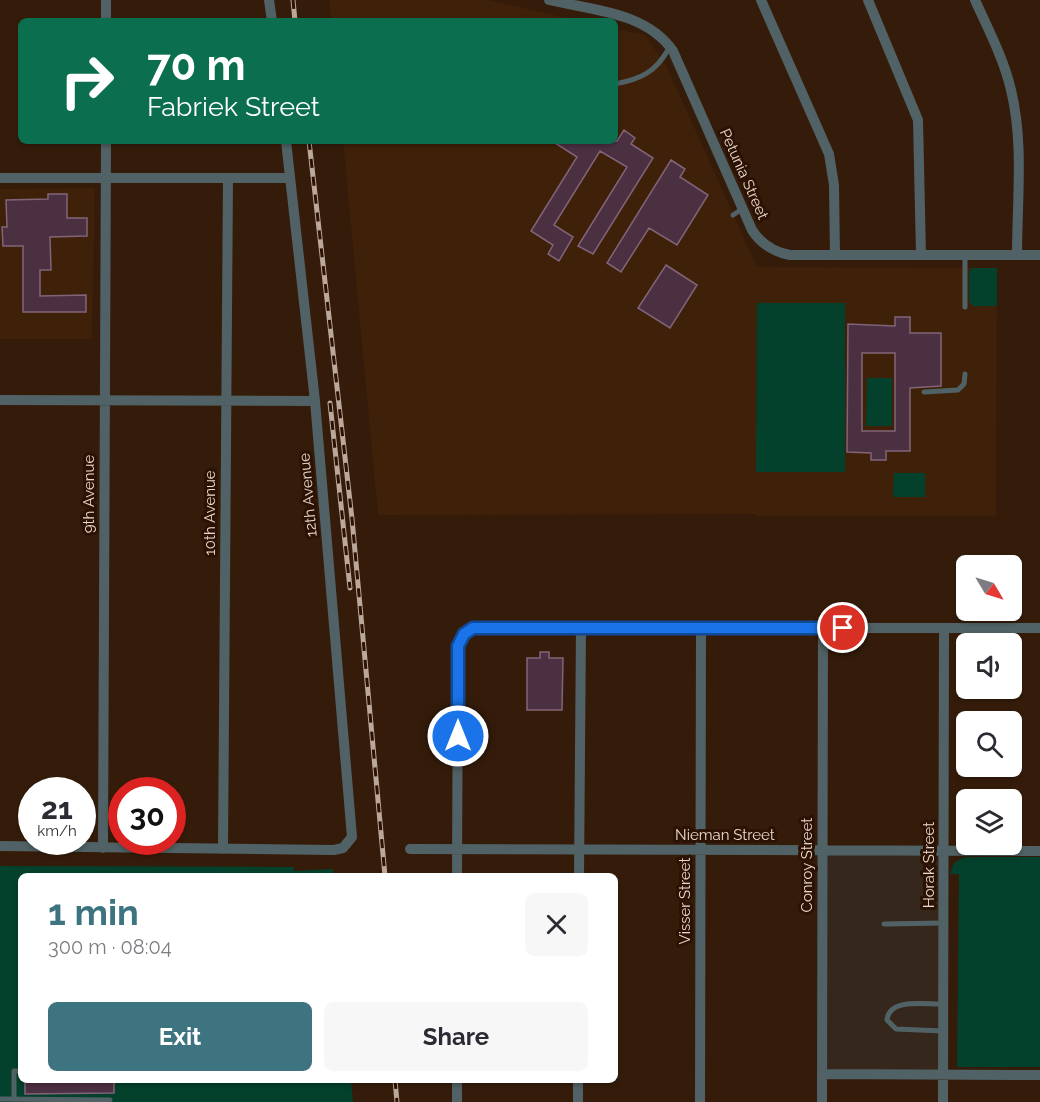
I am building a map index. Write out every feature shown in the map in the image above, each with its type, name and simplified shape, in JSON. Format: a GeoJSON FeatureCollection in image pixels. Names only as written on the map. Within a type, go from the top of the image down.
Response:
{"type":"FeatureCollection","features":[{"type":"Feature","properties":{"kind":"street"},"geometry":{"type":"LineString","coordinates":[[106,0],[106,18]]}},
{"type":"Feature","properties":{"kind":"street"},"geometry":{"type":"LineString","coordinates":[[269,0],[272,18]]}},
{"type":"Feature","properties":{"kind":"street"},"geometry":{"type":"LineString","coordinates":[[761,0],[829,154],[834,185],[835,255]]}},
{"type":"Feature","properties":{"kind":"street"},"geometry":{"type":"LineString","coordinates":[[868,0],[918,120],[921,255]]}},
{"type":"Feature","properties":{"kind":"street"},"geometry":{"type":"LineString","coordinates":[[975,0],[1006,71],[1014,105],[1018,138],[1017,255]]}},
{"type":"Feature","properties":{"kind":"street","name":"Petunia Street"},"geometry":{"type":"LineString","coordinates":[[555,1],[633,19],[655,31],[670,46],[738,212],[756,236],[773,250],[790,255],[1040,255]]}},
{"type":"Feature","properties":{"kind":"street","name":"9th Avenue"},"geometry":{"type":"LineString","coordinates":[[103,848],[106,144]]}},
{"type":"Feature","properties":{"kind":"street","name":"12th Avenue"},"geometry":{"type":"LineString","coordinates":[[223,849],[334,850],[347,845],[353,832],[315,401],[285,144]]}},
{"type":"Feature","properties":{"kind":"street"},"geometry":{"type":"LineString","coordinates":[[0,178],[290,178]]}},
{"type":"Feature","properties":{"kind":"street","name":"10th Avenue"},"geometry":{"type":"LineString","coordinates":[[223,849],[228,178]]}},
{"type":"Feature","properties":{"kind":"street"},"geometry":{"type":"LineString","coordinates":[[0,400],[315,401]]}},
{"type":"Feature","properties":{"kind":"street"},"geometry":{"type":"LineString","coordinates":[[457,873],[458,646],[464,634],[479,627],[1040,628]]}},
{"type":"Feature","properties":{"kind":"street"},"geometry":{"type":"LineString","coordinates":[[579,873],[580,627]]}},
{"type":"Feature","properties":{"kind":"street","name":"Visser Street"},"geometry":{"type":"LineString","coordinates":[[700,1102],[701,627]]}},
{"type":"Feature","properties":{"kind":"street","name":"Conroy Street"},"geometry":{"type":"LineString","coordinates":[[822,1102],[823,628]]}},
{"type":"Feature","properties":{"kind":"street","name":"Horak Street"},"geometry":{"type":"LineString","coordinates":[[943,1102],[944,628]]}},
{"type":"Feature","properties":{"kind":"street"},"geometry":{"type":"LineString","coordinates":[[0,846],[223,849]]}},
{"type":"Feature","properties":{"kind":"street","name":"Nieman Street"},"geometry":{"type":"LineString","coordinates":[[410,849],[1040,851]]}},
{"type":"Feature","properties":{"kind":"street"},"geometry":{"type":"LineString","coordinates":[[822,1074],[1040,1075]]}},
{"type":"Feature","properties":{"kind":"street"},"geometry":{"type":"LineString","coordinates":[[457,1083],[457,1102]]}},
{"type":"Feature","properties":{"kind":"street"},"geometry":{"type":"LineString","coordinates":[[578,1083],[578,1102]]}},
{"type":"Feature","properties":{"kind":"lane"},"geometry":{"type":"LineString","coordinates":[[618,84],[634,81],[651,70],[662,60],[670,46]]}},
{"type":"Feature","properties":{"kind":"lane"},"geometry":{"type":"LineString","coordinates":[[965,255],[965,307]]}},
{"type":"Feature","properties":{"kind":"lane"},"geometry":{"type":"LineString","coordinates":[[924,392],[958,390],[964,384],[965,374]]}},
{"type":"Feature","properties":{"kind":"lane"},"geometry":{"type":"LineString","coordinates":[[884,924],[944,924]]}},
{"type":"Feature","properties":{"kind":"lane"},"geometry":{"type":"LineString","coordinates":[[943,1004],[897,1005],[890,1010],[888,1020],[896,1029],[943,1031]]}},
{"type":"Feature","properties":{"kind":"lane"},"geometry":{"type":"LineString","coordinates":[[14,1099],[14,1071],[18,1071]]}},
{"type":"Feature","properties":{"kind":"lane"},"geometry":{"type":"LineString","coordinates":[[0,1099],[110,1100]]}},
{"type":"Feature","properties":{"kind":"shaded area"},"geometry":{"type":"Polygon","coordinates":[[[329,0],[488,0],[568,18],[331,18],[329,0]]]}},
{"type":"Feature","properties":{"kind":"shaded area"},"geometry":{"type":"Polygon","coordinates":[[[618,30],[645,35],[667,67],[757,267],[997,268],[996,516],[378,515],[343,144],[618,144],[618,30]]]}},
{"type":"Feature","properties":{"kind":"shaded area"},"geometry":{"type":"Polygon","coordinates":[[[95,188],[92,339],[0,339],[0,189],[95,188]]]}},
{"type":"Feature","properties":{"kind":"shaded area"},"geometry":{"type":"Polygon","coordinates":[[[823,850],[943,850],[943,1074],[823,1074],[823,850]]]}},
{"type":"Feature","properties":{"kind":"green space"},"geometry":{"type":"Polygon","coordinates":[[[972,268],[997,268],[997,306],[973,306],[969,302],[969,271],[972,268]]]}},
{"type":"Feature","properties":{"kind":"green space"},"geometry":{"type":"Polygon","coordinates":[[[757,303],[845,303],[845,472],[756,472],[757,303]]]}},
{"type":"Feature","properties":{"kind":"green space"},"geometry":{"type":"Polygon","coordinates":[[[867,378],[892,378],[892,426],[866,426],[867,378]]]}},
{"type":"Feature","properties":{"kind":"green space"},"geometry":{"type":"Polygon","coordinates":[[[894,473],[925,473],[925,497],[893,497],[894,473]]]}},
{"type":"Feature","properties":{"kind":"green space"},"geometry":{"type":"Polygon","coordinates":[[[964,857],[1040,857],[1040,1067],[957,1067],[959,874],[950,874],[954,863],[964,857]]]}},
{"type":"Feature","properties":{"kind":"green space"},"geometry":{"type":"Polygon","coordinates":[[[0,866],[294,867],[294,871],[333,869],[334,873],[18,873],[18,1083],[351,1083],[353,1102],[0,1102],[0,866]]]}},
{"type":"Feature","properties":{"kind":"building"},"geometry":{"type":"Polygon","coordinates":[[[624,130],[635,138],[631,144],[653,158],[593,254],[578,246],[627,167],[600,151],[554,225],[573,237],[559,261],[548,254],[553,245],[531,231],[577,157],[557,144],[618,144],[618,139],[624,130]]]}},
{"type":"Feature","properties":{"kind":"building"},"geometry":{"type":"Polygon","coordinates":[[[671,160],[685,169],[680,177],[708,195],[677,245],[649,228],[621,272],[607,263],[671,160]]]}},
{"type":"Feature","properties":{"kind":"building"},"geometry":{"type":"Polygon","coordinates":[[[48,194],[67,194],[67,218],[87,218],[87,236],[50,237],[51,270],[40,270],[40,296],[86,295],[86,312],[23,312],[23,246],[3,246],[2,227],[7,227],[6,200],[48,199],[48,194]]]}},
{"type":"Feature","properties":{"kind":"building"},"geometry":{"type":"Polygon","coordinates":[[[666,265],[697,285],[670,328],[638,308],[666,265]]]}},
{"type":"Feature","properties":{"kind":"building"},"geometry":{"type":"Polygon","coordinates":[[[895,317],[910,317],[910,333],[941,333],[941,386],[910,388],[910,451],[886,451],[886,460],[871,460],[871,453],[847,452],[848,324],[895,326],[895,317]],[[862,353],[862,431],[895,431],[895,353],[862,353]]]}},
{"type":"Feature","properties":{"kind":"building"},"geometry":{"type":"Polygon","coordinates":[[[540,652],[549,652],[549,658],[563,658],[562,710],[527,710],[527,658],[540,658],[540,652]]]}},
{"type":"Feature","properties":{"kind":"building"},"geometry":{"type":"Polygon","coordinates":[[[25,1083],[114,1083],[114,1093],[25,1094],[25,1083]]]}},
{"type":"Feature","properties":{"kind":"railway"},"geometry":{"type":"LineString","coordinates":[[293,0],[295,18]]}},
{"type":"Feature","properties":{"kind":"railway"},"geometry":{"type":"LineString","coordinates":[[309,144],[352,519],[385,873]]}},
{"type":"Feature","properties":{"kind":"railway"},"geometry":{"type":"LineString","coordinates":[[330,403],[350,588]]}},
{"type":"Feature","properties":{"kind":"railway"},"geometry":{"type":"LineString","coordinates":[[395,1083],[397,1102]]}},
{"type":"Feature","properties":{"kind":"route"},"geometry":{"type":"LineString","coordinates":[[458,736],[458,646],[464,634],[473,628],[843,628]]}}]}
